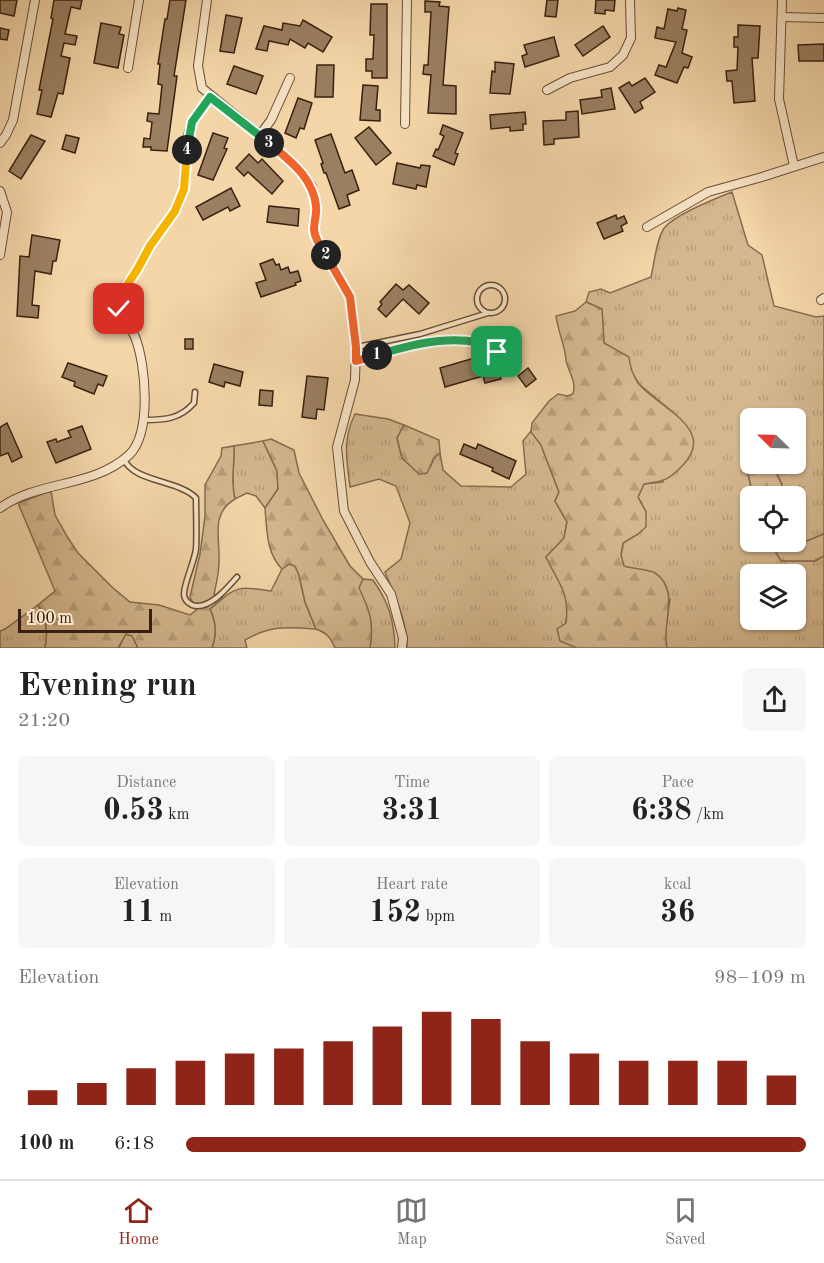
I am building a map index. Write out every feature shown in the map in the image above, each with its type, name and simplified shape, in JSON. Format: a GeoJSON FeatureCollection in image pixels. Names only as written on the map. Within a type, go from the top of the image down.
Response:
{"type":"FeatureCollection","features":[{"type":"Feature","properties":{"kind":"street"},"geometry":{"type":"LineString","coordinates":[[0,143],[13,120],[35,0]]}},
{"type":"Feature","properties":{"kind":"street"},"geometry":{"type":"LineString","coordinates":[[128,68],[139,0]]}},
{"type":"Feature","properties":{"kind":"street"},"geometry":{"type":"LineString","coordinates":[[207,0],[198,66],[202,88],[300,170],[312,187],[316,207],[314,231],[319,245],[350,297],[356,347],[356,380],[339,431],[337,447],[344,511],[370,562],[391,594],[403,638],[402,648]]}},
{"type":"Feature","properties":{"kind":"street"},"geometry":{"type":"LineString","coordinates":[[405,124],[407,0]]}},
{"type":"Feature","properties":{"kind":"street"},"geometry":{"type":"LineString","coordinates":[[547,90],[570,78],[610,67],[623,55],[631,38],[630,0]]}},
{"type":"Feature","properties":{"kind":"street"},"geometry":{"type":"LineString","coordinates":[[782,0],[779,99],[794,166]]}},
{"type":"Feature","properties":{"kind":"street"},"geometry":{"type":"LineString","coordinates":[[782,17],[824,18]]}},
{"type":"Feature","properties":{"kind":"street"},"geometry":{"type":"LineString","coordinates":[[260,135],[271,120],[290,78]]}},
{"type":"Feature","properties":{"kind":"street"},"geometry":{"type":"LineString","coordinates":[[0,508],[13,498],[37,489],[95,476],[124,459],[137,444],[143,420],[142,361],[134,335],[119,309],[119,297],[150,246],[175,211],[184,189],[187,144],[192,122],[210,97]]}},
{"type":"Feature","properties":{"kind":"street"},"geometry":{"type":"LineString","coordinates":[[647,227],[708,192],[824,157]]}},
{"type":"Feature","properties":{"kind":"street"},"geometry":{"type":"LineString","coordinates":[[0,191],[7,212],[0,255]]}},
{"type":"Feature","properties":{"kind":"lane"},"geometry":{"type":"LineString","coordinates":[[356,347],[409,337],[498,311],[504,304],[504,295],[494,286],[485,287],[478,297],[479,305],[488,313]]}},
{"type":"Feature","properties":{"kind":"lane"},"geometry":{"type":"LineString","coordinates":[[356,361],[425,341],[458,340],[501,348]]}},
{"type":"Feature","properties":{"kind":"lane"},"geometry":{"type":"LineString","coordinates":[[143,420],[178,417],[194,403],[195,392]]}},
{"type":"Feature","properties":{"kind":"lane"},"geometry":{"type":"LineString","coordinates":[[124,459],[127,466],[187,490],[196,498],[196,546],[194,562],[184,594],[186,601],[199,606],[208,603],[222,593],[237,577]]}},
{"type":"Feature","properties":{"kind":"green space"},"geometry":{"type":"Polygon","coordinates":[[[732,192],[748,245],[762,255],[774,306],[816,317],[824,316],[824,534],[806,541],[806,486],[782,486],[777,474],[806,474],[806,408],[740,408],[740,474],[748,474],[751,486],[740,486],[740,552],[776,552],[781,561],[815,561],[824,556],[824,648],[667,648],[664,638],[670,599],[636,570],[623,566],[621,555],[623,543],[638,534],[646,512],[638,497],[644,484],[663,482],[675,414],[639,384],[631,371],[604,343],[602,309],[586,302],[589,292],[601,289],[610,293],[651,277],[662,231],[671,222],[706,202],[732,192]]]}},
{"type":"Feature","properties":{"kind":"green space"},"geometry":{"type":"Polygon","coordinates":[[[586,302],[602,309],[604,343],[629,357],[634,377],[638,383],[680,419],[689,429],[693,439],[692,451],[684,464],[670,477],[644,484],[638,497],[646,512],[646,527],[623,543],[621,555],[624,566],[655,573],[663,580],[669,598],[667,648],[577,648],[560,641],[557,629],[566,623],[565,595],[546,557],[564,538],[567,522],[555,501],[559,492],[541,445],[531,432],[532,423],[549,401],[558,394],[567,396],[573,394],[573,381],[556,316],[575,311],[586,302]]]}},
{"type":"Feature","properties":{"kind":"green space"},"geometry":{"type":"Polygon","coordinates":[[[355,414],[388,419],[404,425],[397,438],[402,458],[407,462],[431,466],[434,458],[440,453],[443,470],[461,486],[511,487],[526,474],[523,441],[531,431],[541,445],[559,492],[555,501],[567,522],[564,538],[546,557],[563,587],[568,606],[566,623],[577,648],[407,648],[403,618],[385,572],[401,559],[410,523],[396,486],[379,479],[350,487],[347,441],[355,414]]]}},
{"type":"Feature","properties":{"kind":"green space"},"geometry":{"type":"Polygon","coordinates":[[[404,425],[439,440],[440,453],[434,458],[427,473],[419,474],[402,458],[397,438],[404,425]]]}},
{"type":"Feature","properties":{"kind":"green space"},"geometry":{"type":"Polygon","coordinates":[[[271,439],[294,450],[299,473],[323,520],[350,566],[363,579],[359,588],[370,617],[372,631],[370,648],[335,648],[328,636],[316,629],[305,602],[295,566],[289,564],[282,569],[273,556],[268,540],[265,508],[278,489],[277,471],[263,441],[271,439]]]}},
{"type":"Feature","properties":{"kind":"green space"},"geometry":{"type":"Polygon","coordinates":[[[263,441],[277,471],[278,489],[265,508],[256,496],[247,493],[235,499],[233,485],[234,446],[263,441]]]}},
{"type":"Feature","properties":{"kind":"green space"},"geometry":{"type":"Polygon","coordinates":[[[234,446],[235,499],[223,511],[218,524],[219,566],[214,594],[223,598],[210,609],[215,628],[212,648],[138,648],[132,636],[126,634],[118,648],[45,648],[46,626],[38,605],[55,591],[18,503],[51,491],[55,515],[68,538],[78,553],[113,588],[130,602],[159,605],[190,615],[196,610],[190,597],[200,554],[205,516],[205,485],[221,456],[222,448],[234,446]]]}},
{"type":"Feature","properties":{"kind":"green space"},"geometry":{"type":"Polygon","coordinates":[[[748,474],[777,474],[782,485],[782,486],[751,486],[748,474]]]}},
{"type":"Feature","properties":{"kind":"green space"},"geometry":{"type":"Polygon","coordinates":[[[824,534],[824,556],[815,561],[781,561],[776,552],[806,552],[807,541],[824,534]]]}},
{"type":"Feature","properties":{"kind":"green space"},"geometry":{"type":"Polygon","coordinates":[[[289,564],[295,566],[299,575],[305,602],[316,629],[271,629],[245,640],[247,648],[212,648],[215,628],[210,609],[232,592],[243,588],[271,591],[282,569],[289,564]]]}},
{"type":"Feature","properties":{"kind":"green space"},"geometry":{"type":"Polygon","coordinates":[[[363,579],[373,580],[387,604],[392,620],[395,648],[370,648],[372,631],[370,617],[358,588],[363,579]]]}},
{"type":"Feature","properties":{"kind":"green space"},"geometry":{"type":"Polygon","coordinates":[[[38,605],[46,626],[45,648],[0,648],[0,631],[38,605]]]}},
{"type":"Feature","properties":{"kind":"green space"},"geometry":{"type":"Polygon","coordinates":[[[125,634],[132,636],[138,648],[119,648],[125,634]]]}},
{"type":"Feature","properties":{"kind":"building"},"geometry":{"type":"Polygon","coordinates":[[[0,0],[17,0],[14,16],[0,13],[0,0]]]}},
{"type":"Feature","properties":{"kind":"building"},"geometry":{"type":"Polygon","coordinates":[[[54,0],[82,0],[80,9],[71,7],[65,34],[77,36],[75,45],[64,43],[61,56],[70,58],[63,94],[58,93],[51,117],[37,114],[42,90],[39,90],[53,19],[51,18],[54,0]]]}},
{"type":"Feature","properties":{"kind":"building"},"geometry":{"type":"Polygon","coordinates":[[[170,0],[186,0],[174,76],[177,76],[167,151],[151,150],[151,147],[143,147],[144,138],[150,139],[152,122],[147,121],[148,113],[159,114],[162,85],[158,84],[160,64],[158,64],[170,0]]]}},
{"type":"Feature","properties":{"kind":"building"},"geometry":{"type":"Polygon","coordinates":[[[547,0],[558,0],[556,17],[545,16],[547,0]]]}},
{"type":"Feature","properties":{"kind":"building"},"geometry":{"type":"Polygon","coordinates":[[[596,0],[615,0],[614,11],[605,10],[605,14],[595,13],[596,0]]]}},
{"type":"Feature","properties":{"kind":"building"},"geometry":{"type":"Polygon","coordinates":[[[425,1],[440,2],[439,6],[449,7],[443,85],[456,86],[456,114],[428,113],[431,75],[423,74],[424,65],[428,65],[431,12],[425,12],[425,1]]]}},
{"type":"Feature","properties":{"kind":"building"},"geometry":{"type":"Polygon","coordinates":[[[371,4],[387,4],[387,78],[372,78],[372,71],[366,71],[366,59],[373,59],[374,35],[370,35],[371,4]]]}},
{"type":"Feature","properties":{"kind":"building"},"geometry":{"type":"Polygon","coordinates":[[[678,8],[686,10],[682,29],[687,30],[682,53],[692,57],[688,68],[684,67],[677,83],[655,75],[659,65],[666,67],[676,42],[655,38],[657,27],[664,29],[668,9],[677,11],[678,8]]]}},
{"type":"Feature","properties":{"kind":"building"},"geometry":{"type":"Polygon","coordinates":[[[226,15],[242,18],[234,53],[220,51],[226,15]]]}},
{"type":"Feature","properties":{"kind":"building"},"geometry":{"type":"Polygon","coordinates":[[[303,20],[332,37],[323,52],[308,43],[305,48],[290,39],[288,45],[269,41],[267,51],[256,49],[264,26],[282,30],[283,23],[300,26],[303,20]]]}},
{"type":"Feature","properties":{"kind":"building"},"geometry":{"type":"Polygon","coordinates":[[[101,23],[121,27],[119,34],[124,35],[118,68],[94,63],[101,23]]]}},
{"type":"Feature","properties":{"kind":"building"},"geometry":{"type":"Polygon","coordinates":[[[738,25],[760,26],[758,58],[752,58],[755,101],[734,103],[732,81],[727,81],[726,71],[737,70],[738,47],[734,47],[734,37],[738,37],[738,25]]]}},
{"type":"Feature","properties":{"kind":"building"},"geometry":{"type":"Polygon","coordinates":[[[603,26],[610,37],[583,56],[575,45],[603,26]]]}},
{"type":"Feature","properties":{"kind":"building"},"geometry":{"type":"Polygon","coordinates":[[[0,28],[9,30],[7,40],[0,39],[0,28]]]}},
{"type":"Feature","properties":{"kind":"building"},"geometry":{"type":"Polygon","coordinates":[[[554,37],[559,56],[525,67],[522,56],[527,54],[524,45],[554,37]]]}},
{"type":"Feature","properties":{"kind":"building"},"geometry":{"type":"Polygon","coordinates":[[[824,44],[824,61],[799,61],[798,45],[824,44]]]}},
{"type":"Feature","properties":{"kind":"building"},"geometry":{"type":"Polygon","coordinates":[[[495,62],[514,64],[510,94],[490,93],[495,62]]]}},
{"type":"Feature","properties":{"kind":"building"},"geometry":{"type":"Polygon","coordinates":[[[317,65],[334,65],[333,97],[315,97],[317,65]]]}},
{"type":"Feature","properties":{"kind":"building"},"geometry":{"type":"Polygon","coordinates":[[[234,66],[263,76],[256,94],[227,84],[234,66]]]}},
{"type":"Feature","properties":{"kind":"building"},"geometry":{"type":"Polygon","coordinates":[[[645,78],[655,92],[640,102],[643,108],[635,113],[619,88],[629,82],[632,86],[645,78]]]}},
{"type":"Feature","properties":{"kind":"building"},"geometry":{"type":"Polygon","coordinates":[[[363,85],[378,86],[376,110],[380,110],[380,121],[360,120],[363,85]]]}},
{"type":"Feature","properties":{"kind":"building"},"geometry":{"type":"Polygon","coordinates":[[[611,88],[615,109],[582,114],[580,100],[602,97],[601,90],[611,88]]]}},
{"type":"Feature","properties":{"kind":"building"},"geometry":{"type":"Polygon","coordinates":[[[298,98],[312,103],[304,129],[300,128],[296,138],[285,133],[298,98]]]}},
{"type":"Feature","properties":{"kind":"building"},"geometry":{"type":"Polygon","coordinates":[[[578,111],[579,137],[554,139],[554,144],[544,145],[543,121],[566,120],[566,112],[578,111]]]}},
{"type":"Feature","properties":{"kind":"building"},"geometry":{"type":"Polygon","coordinates":[[[525,112],[526,124],[523,124],[523,130],[510,131],[510,127],[491,129],[490,115],[525,112]]]}},
{"type":"Feature","properties":{"kind":"building"},"geometry":{"type":"Polygon","coordinates":[[[443,125],[463,133],[455,153],[458,154],[454,165],[433,156],[444,136],[440,134],[443,125]]]}},
{"type":"Feature","properties":{"kind":"building"},"geometry":{"type":"Polygon","coordinates":[[[369,127],[391,153],[376,165],[355,138],[369,127]]]}},
{"type":"Feature","properties":{"kind":"building"},"geometry":{"type":"Polygon","coordinates":[[[213,133],[228,138],[224,148],[227,149],[213,180],[198,175],[213,133]]]}},
{"type":"Feature","properties":{"kind":"building"},"geometry":{"type":"Polygon","coordinates":[[[331,134],[345,173],[352,170],[359,190],[347,195],[350,205],[339,209],[326,173],[324,173],[315,140],[331,134]]]}},
{"type":"Feature","properties":{"kind":"building"},"geometry":{"type":"Polygon","coordinates":[[[31,135],[45,141],[21,179],[9,171],[31,135]]]}},
{"type":"Feature","properties":{"kind":"building"},"geometry":{"type":"Polygon","coordinates":[[[66,135],[79,138],[75,153],[62,149],[66,135]]]}},
{"type":"Feature","properties":{"kind":"building"},"geometry":{"type":"Polygon","coordinates":[[[249,154],[258,163],[262,159],[283,181],[272,194],[248,172],[244,176],[236,168],[249,154]]]}},
{"type":"Feature","properties":{"kind":"building"},"geometry":{"type":"Polygon","coordinates":[[[397,163],[420,168],[421,165],[430,166],[426,187],[417,185],[416,189],[393,184],[397,163]]]}},
{"type":"Feature","properties":{"kind":"building"},"geometry":{"type":"Polygon","coordinates":[[[231,188],[240,206],[230,211],[228,207],[203,220],[196,207],[231,188]]]}},
{"type":"Feature","properties":{"kind":"building"},"geometry":{"type":"Polygon","coordinates":[[[269,206],[299,209],[298,226],[267,222],[269,206]]]}},
{"type":"Feature","properties":{"kind":"building"},"geometry":{"type":"Polygon","coordinates":[[[616,215],[617,219],[624,216],[627,223],[621,226],[623,231],[604,239],[597,223],[616,215]]]}},
{"type":"Feature","properties":{"kind":"building"},"geometry":{"type":"Polygon","coordinates":[[[32,235],[60,240],[51,274],[35,271],[32,305],[39,306],[38,318],[17,316],[20,256],[29,257],[32,235]]]}},
{"type":"Feature","properties":{"kind":"building"},"geometry":{"type":"Polygon","coordinates":[[[273,259],[276,265],[279,264],[281,270],[288,267],[290,273],[298,271],[301,281],[295,283],[296,285],[261,297],[256,283],[266,280],[260,264],[273,259]]]}},
{"type":"Feature","properties":{"kind":"building"},"geometry":{"type":"Polygon","coordinates":[[[396,284],[403,290],[409,285],[429,303],[419,314],[403,299],[386,317],[378,309],[382,304],[380,302],[396,284]]]}},
{"type":"Feature","properties":{"kind":"building"},"geometry":{"type":"Polygon","coordinates":[[[185,339],[193,339],[193,349],[185,349],[185,339]]]}},
{"type":"Feature","properties":{"kind":"building"},"geometry":{"type":"Polygon","coordinates":[[[478,357],[479,362],[486,360],[488,368],[497,365],[501,379],[485,383],[483,376],[445,387],[440,368],[478,357]]]}},
{"type":"Feature","properties":{"kind":"building"},"geometry":{"type":"Polygon","coordinates":[[[68,363],[107,376],[103,386],[98,384],[94,394],[74,386],[75,382],[62,377],[68,363]]]}},
{"type":"Feature","properties":{"kind":"building"},"geometry":{"type":"Polygon","coordinates":[[[214,364],[243,372],[240,386],[225,382],[224,387],[209,382],[214,364]]]}},
{"type":"Feature","properties":{"kind":"building"},"geometry":{"type":"Polygon","coordinates":[[[528,368],[536,379],[526,387],[518,376],[528,368]]]}},
{"type":"Feature","properties":{"kind":"building"},"geometry":{"type":"Polygon","coordinates":[[[307,376],[328,378],[324,410],[317,409],[316,419],[302,417],[307,376]]]}},
{"type":"Feature","properties":{"kind":"building"},"geometry":{"type":"Polygon","coordinates":[[[260,390],[273,391],[272,406],[259,405],[260,390]]]}},
{"type":"Feature","properties":{"kind":"building"},"geometry":{"type":"Polygon","coordinates":[[[7,423],[22,457],[12,462],[8,453],[0,456],[0,427],[7,423]]]}},
{"type":"Feature","properties":{"kind":"building"},"geometry":{"type":"Polygon","coordinates":[[[82,426],[91,449],[56,463],[47,442],[56,439],[57,442],[71,437],[68,431],[82,426]]]}},
{"type":"Feature","properties":{"kind":"building"},"geometry":{"type":"Polygon","coordinates":[[[464,444],[476,449],[478,444],[516,461],[509,479],[492,471],[493,468],[460,454],[464,444]]]}},
{"type":"Feature","properties":{"kind":"route"},"geometry":{"type":"LineString","coordinates":[[119,309],[119,297],[150,246],[175,211],[184,189],[187,144],[192,122],[210,97],[283,154],[300,170],[312,187],[316,207],[314,231],[319,245],[350,297],[356,361],[425,341],[458,340],[501,348],[497,352]]}}]}
